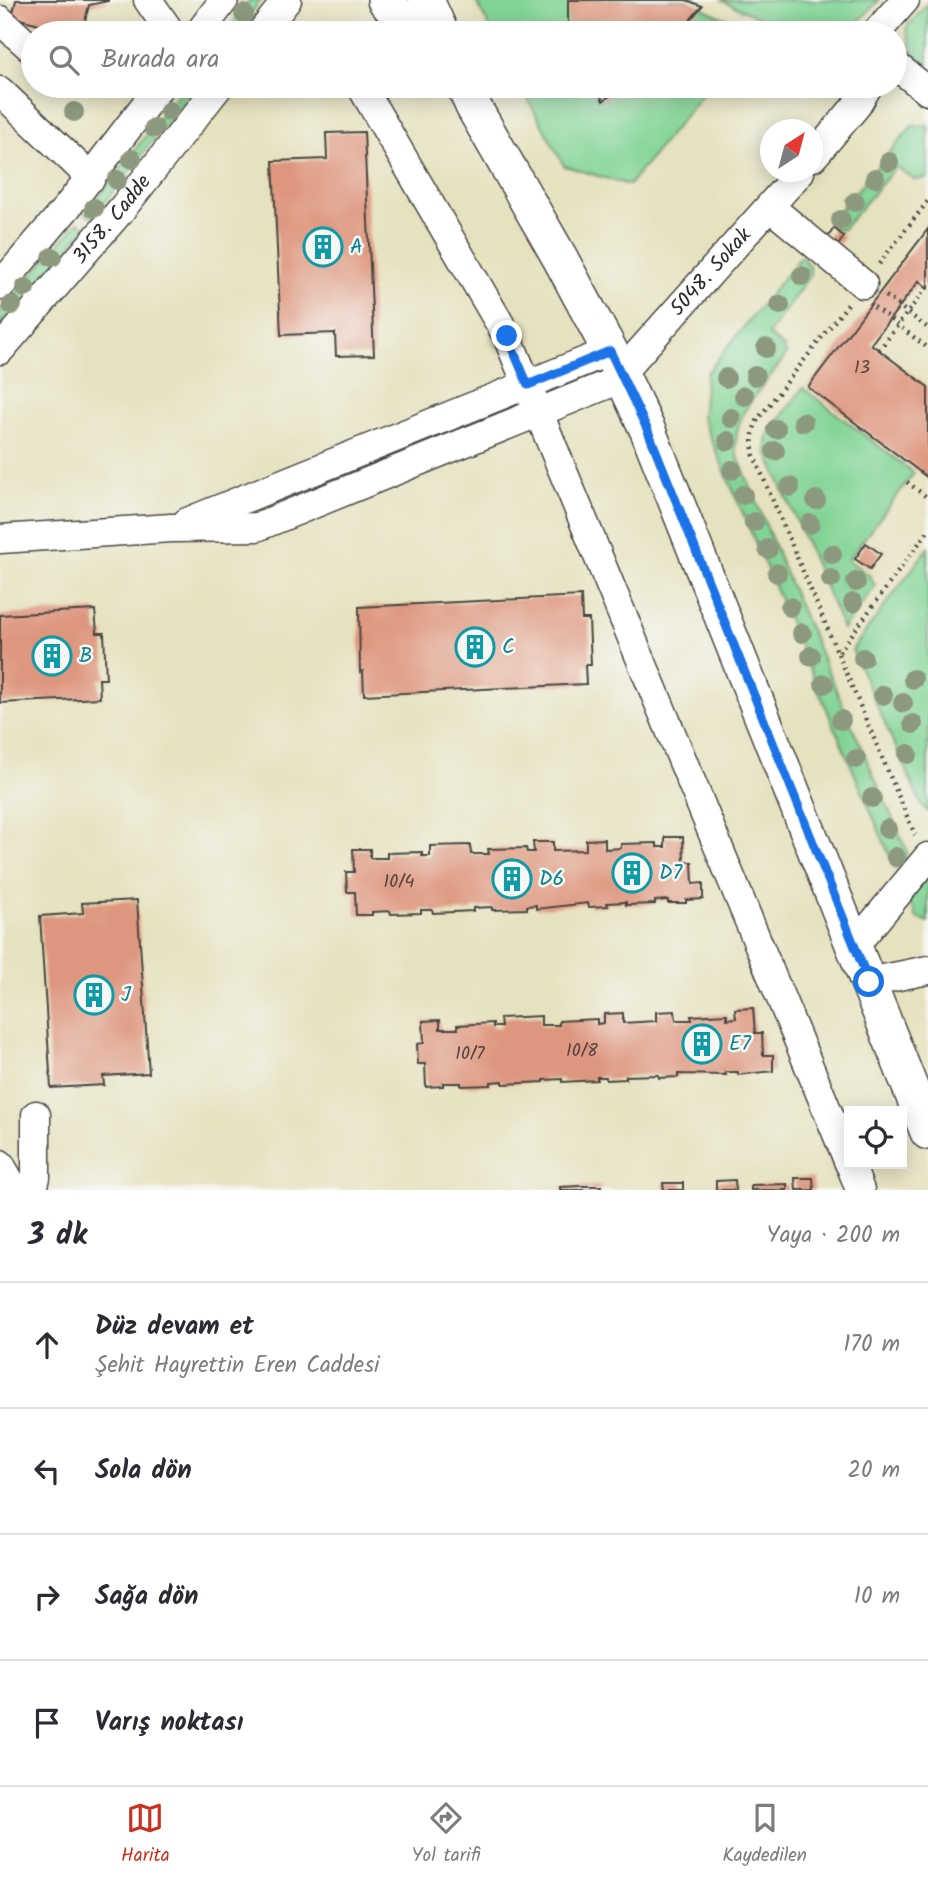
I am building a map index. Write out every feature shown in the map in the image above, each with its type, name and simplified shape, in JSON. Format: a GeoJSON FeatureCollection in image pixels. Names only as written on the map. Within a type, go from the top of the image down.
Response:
{"type":"FeatureCollection","features":[{"type":"Feature","properties":{"kind":"main road"},"geometry":{"type":"LineString","coordinates":[[386,0],[403,21]]}},
{"type":"Feature","properties":{"kind":"main road"},"geometry":{"type":"LineString","coordinates":[[425,0],[435,21]]}},
{"type":"Feature","properties":{"kind":"main road"},"geometry":{"type":"LineString","coordinates":[[468,98],[561,258],[648,431],[928,1132]]}},
{"type":"Feature","properties":{"kind":"street"},"geometry":{"type":"LineString","coordinates":[[148,0],[163,21]]}},
{"type":"Feature","properties":{"kind":"street"},"geometry":{"type":"LineString","coordinates":[[208,21],[224,0]]}},
{"type":"Feature","properties":{"kind":"street"},"geometry":{"type":"LineString","coordinates":[[270,21],[287,0]]}},
{"type":"Feature","properties":{"kind":"street"},"geometry":{"type":"LineString","coordinates":[[887,21],[905,0]]}},
{"type":"Feature","properties":{"kind":"street"},"geometry":{"type":"LineString","coordinates":[[0,20],[21,39]]}},
{"type":"Feature","properties":{"kind":"street"},"geometry":{"type":"LineString","coordinates":[[907,75],[928,92]]}},
{"type":"Feature","properties":{"kind":"street"},"geometry":{"type":"LineString","coordinates":[[0,91],[91,178]]}},
{"type":"Feature","properties":{"kind":"street","name":"3158. Cadde"},"geometry":{"type":"LineString","coordinates":[[0,286],[91,178],[151,98]]}},
{"type":"Feature","properties":{"kind":"street","name":"3158. Cadde"},"geometry":{"type":"LineString","coordinates":[[0,350],[121,210],[210,98]]}},
{"type":"Feature","properties":{"kind":"street"},"geometry":{"type":"LineString","coordinates":[[368,98],[507,336],[844,1151]]}},
{"type":"Feature","properties":{"kind":"street"},"geometry":{"type":"LineString","coordinates":[[823,146],[862,98]]}},
{"type":"Feature","properties":{"kind":"street","name":"5048. Sokak"},"geometry":{"type":"LineString","coordinates":[[618,368],[791,182]]}},
{"type":"Feature","properties":{"kind":"street"},"geometry":{"type":"LineString","coordinates":[[770,206],[872,293]]}},
{"type":"Feature","properties":{"kind":"street"},"geometry":{"type":"LineString","coordinates":[[171,528],[528,385],[618,368]]}},
{"type":"Feature","properties":{"kind":"street"},"geometry":{"type":"LineString","coordinates":[[0,539],[171,528],[257,527],[540,413],[618,368]]}},
{"type":"Feature","properties":{"kind":"street"},"geometry":{"type":"LineString","coordinates":[[855,946],[927,859]]}},
{"type":"Feature","properties":{"kind":"street"},"geometry":{"type":"LineString","coordinates":[[869,982],[928,970]]}},
{"type":"Feature","properties":{"kind":"street"},"geometry":{"type":"LineString","coordinates":[[33,1190],[36,1177],[36,1115]]}},
{"type":"Feature","properties":{"kind":"street"},"geometry":{"type":"LineString","coordinates":[[0,1164],[15,1190]]}},
{"type":"Feature","properties":{"kind":"street"},"geometry":{"type":"LineString","coordinates":[[851,1169],[860,1190]]}},
{"type":"Feature","properties":{"kind":"path"},"geometry":{"type":"LineString","coordinates":[[927,859],[754,456],[752,434],[758,419],[872,293],[928,201]]}},
{"type":"Feature","properties":{"kind":"path"},"geometry":{"type":"LineString","coordinates":[[879,350],[927,287]]}},
{"type":"Feature","properties":{"kind":"path"},"geometry":{"type":"LineString","coordinates":[[872,293],[908,312],[928,328]]}},
{"type":"Feature","properties":{"kind":"path"},"geometry":{"type":"LineString","coordinates":[[872,293],[898,325],[928,348]]}},
{"type":"Feature","properties":{"kind":"path"},"geometry":{"type":"LineString","coordinates":[[907,482],[928,498]]}},
{"type":"Feature","properties":{"kind":"path"},"geometry":{"type":"LineString","coordinates":[[838,652],[928,531]]}},
{"type":"Feature","properties":{"kind":"green space"},"geometry":{"type":"Polygon","coordinates":[[[250,0],[261,0],[245,21],[234,21],[250,0]]]}},
{"type":"Feature","properties":{"kind":"green space"},"geometry":{"type":"Polygon","coordinates":[[[475,0],[686,0],[731,21],[486,21],[475,0]]]}},
{"type":"Feature","properties":{"kind":"green space"},"geometry":{"type":"Polygon","coordinates":[[[721,0],[879,0],[859,21],[766,21],[721,0]]]}},
{"type":"Feature","properties":{"kind":"green space"},"geometry":{"type":"Polygon","coordinates":[[[928,3],[928,65],[913,53],[907,27],[928,3]]]}},
{"type":"Feature","properties":{"kind":"green space"},"geometry":{"type":"Polygon","coordinates":[[[175,98],[186,98],[93,218],[86,213],[175,98]]]}},
{"type":"Feature","properties":{"kind":"green space"},"geometry":{"type":"Polygon","coordinates":[[[527,98],[699,98],[629,185],[564,166],[527,98]]]}},
{"type":"Feature","properties":{"kind":"green space"},"geometry":{"type":"Polygon","coordinates":[[[928,125],[928,178],[915,180],[896,167],[842,230],[829,223],[912,126],[928,125]]]}},
{"type":"Feature","properties":{"kind":"green space"},"geometry":{"type":"Polygon","coordinates":[[[78,222],[86,228],[0,326],[0,311],[78,222]]]}},
{"type":"Feature","properties":{"kind":"green space"},"geometry":{"type":"Polygon","coordinates":[[[801,256],[810,267],[810,275],[768,335],[784,347],[786,355],[745,411],[739,423],[736,452],[794,594],[907,851],[905,861],[895,868],[702,418],[706,374],[801,256]]]}},
{"type":"Feature","properties":{"kind":"green space"},"geometry":{"type":"Polygon","coordinates":[[[803,388],[914,473],[848,560],[870,576],[875,586],[843,629],[767,452],[770,432],[803,388]]]}},
{"type":"Feature","properties":{"kind":"green space"},"geometry":{"type":"Polygon","coordinates":[[[928,548],[928,811],[922,806],[852,650],[928,548]]]}},
{"type":"Feature","properties":{"kind":"green space"},"geometry":{"type":"Polygon","coordinates":[[[928,876],[928,922],[917,918],[909,900],[928,876]]]}},
{"type":"Feature","properties":{"kind":"building"},"geometry":{"type":"Polygon","coordinates":[[[16,0],[108,0],[89,5],[85,21],[28,21],[12,17],[16,0]]]}},
{"type":"Feature","properties":{"kind":"building"},"geometry":{"type":"Polygon","coordinates":[[[568,0],[686,0],[702,6],[691,21],[568,21],[568,0]]]}},
{"type":"Feature","properties":{"kind":"building","name":"A"},"geometry":{"type":"Polygon","coordinates":[[[364,132],[374,355],[336,356],[335,333],[281,335],[273,161],[327,159],[326,133],[364,132]]]}},
{"type":"Feature","properties":{"kind":"building"},"geometry":{"type":"Polygon","coordinates":[[[834,228],[844,237],[838,245],[828,237],[834,228]]]}},
{"type":"Feature","properties":{"kind":"building"},"geometry":{"type":"Polygon","coordinates":[[[928,229],[928,288],[919,281],[871,344],[928,387],[928,478],[808,387],[928,229]]]}},
{"type":"Feature","properties":{"kind":"building"},"geometry":{"type":"Polygon","coordinates":[[[866,543],[881,554],[870,569],[855,559],[866,543]]]}},
{"type":"Feature","properties":{"kind":"building","name":"C"},"geometry":{"type":"Polygon","coordinates":[[[581,596],[582,619],[589,619],[591,665],[585,665],[586,684],[364,695],[363,671],[360,672],[359,607],[581,596]]]}},
{"type":"Feature","properties":{"kind":"building","name":"B"},"geometry":{"type":"Polygon","coordinates":[[[95,610],[97,633],[104,633],[106,679],[99,679],[100,698],[0,703],[0,615],[95,610]]]}},
{"type":"Feature","properties":{"kind":"building"},"geometry":{"type":"Polygon","coordinates":[[[665,837],[683,837],[684,862],[692,862],[693,884],[703,883],[703,899],[686,900],[686,903],[668,903],[668,900],[655,901],[655,904],[626,905],[626,902],[589,907],[588,903],[536,909],[536,905],[527,906],[527,909],[492,910],[492,907],[473,908],[473,911],[433,913],[432,910],[421,910],[421,913],[391,914],[390,911],[356,915],[355,892],[347,892],[346,872],[354,872],[353,849],[370,849],[370,858],[387,858],[387,853],[422,852],[422,856],[430,856],[430,846],[470,845],[471,854],[489,854],[488,849],[526,848],[527,852],[534,852],[533,842],[553,842],[553,851],[586,850],[586,840],[605,839],[605,849],[621,848],[621,844],[657,843],[657,847],[665,847],[665,837]]]}},
{"type":"Feature","properties":{"kind":"building","name":"J"},"geometry":{"type":"Polygon","coordinates":[[[137,900],[149,1073],[103,1076],[104,1085],[51,1088],[40,916],[83,913],[82,903],[137,900]]]}},
{"type":"Feature","properties":{"kind":"building"},"geometry":{"type":"Polygon","coordinates":[[[753,1008],[755,1033],[762,1033],[763,1055],[773,1055],[773,1071],[738,1075],[738,1072],[725,1072],[726,1075],[678,1074],[678,1077],[659,1078],[659,1075],[626,1076],[626,1079],[606,1080],[606,1077],[597,1077],[597,1080],[562,1082],[562,1079],[503,1084],[503,1081],[491,1082],[491,1085],[461,1086],[461,1083],[443,1083],[443,1086],[426,1087],[425,1064],[418,1064],[417,1044],[424,1043],[423,1021],[440,1020],[440,1029],[493,1023],[493,1027],[501,1027],[500,1018],[541,1016],[541,1025],[597,1019],[597,1024],[604,1023],[604,1014],[623,1013],[623,1023],[656,1021],[656,1012],[675,1011],[676,1020],[692,1020],[691,1016],[727,1014],[727,1019],[736,1018],[735,1009],[753,1008]]]}},
{"type":"Feature","properties":{"kind":"building"},"geometry":{"type":"Polygon","coordinates":[[[795,1178],[813,1178],[814,1190],[796,1190],[795,1178]]]}},
{"type":"Feature","properties":{"kind":"building"},"geometry":{"type":"Polygon","coordinates":[[[735,1180],[736,1190],[716,1190],[716,1181],[735,1180]]]}},
{"type":"Feature","properties":{"kind":"building"},"geometry":{"type":"Polygon","coordinates":[[[663,1183],[683,1183],[683,1190],[664,1190],[663,1183]]]}},
{"type":"Feature","properties":{"kind":"building"},"geometry":{"type":"Polygon","coordinates":[[[787,1184],[787,1190],[751,1190],[751,1185],[787,1184]]]}},
{"type":"Feature","properties":{"kind":"building"},"geometry":{"type":"Polygon","coordinates":[[[601,1186],[601,1190],[560,1190],[560,1187],[601,1186]]]}},
{"type":"Feature","properties":{"kind":"place","name":"A"},"geometry":{"type":"Point","coordinates":[323,247]}},
{"type":"Feature","properties":{"kind":"place","name":"C"},"geometry":{"type":"Point","coordinates":[475,647]}},
{"type":"Feature","properties":{"kind":"place","name":"B"},"geometry":{"type":"Point","coordinates":[52,656]}},
{"type":"Feature","properties":{"kind":"place","name":"D7"},"geometry":{"type":"Point","coordinates":[632,873]}},
{"type":"Feature","properties":{"kind":"place","name":"D6"},"geometry":{"type":"Point","coordinates":[512,879]}},
{"type":"Feature","properties":{"kind":"place","name":"J"},"geometry":{"type":"Point","coordinates":[94,995]}},
{"type":"Feature","properties":{"kind":"place","name":"E7"},"geometry":{"type":"Point","coordinates":[702,1044]}},
{"type":"Feature","properties":{"kind":"route"},"geometry":{"type":"LineString","coordinates":[[507,336],[528,385],[610,351],[648,431],[869,982]]}}]}
